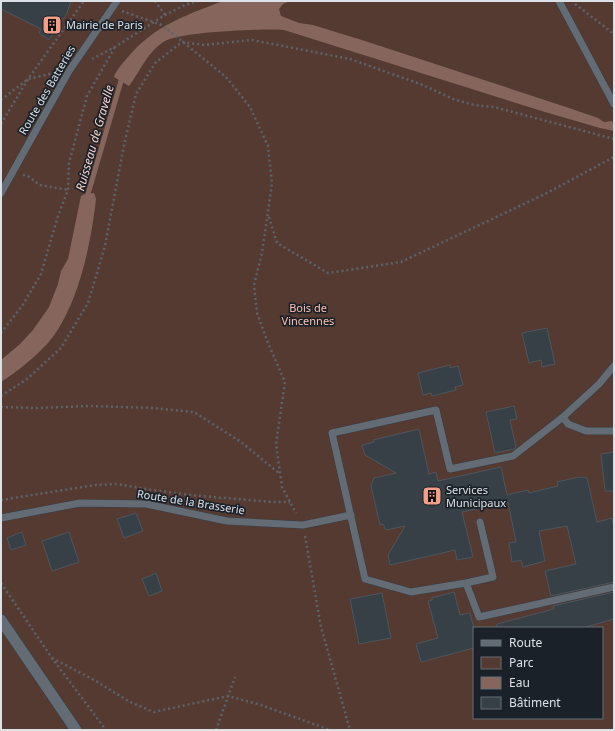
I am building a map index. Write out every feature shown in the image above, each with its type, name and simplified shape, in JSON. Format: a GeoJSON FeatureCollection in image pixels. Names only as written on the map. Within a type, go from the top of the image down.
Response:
{"type":"FeatureCollection","features":[{"type":"Feature","properties":{"kind":"main road"},"geometry":{"type":"LineString","coordinates":[[1,620],[76,730]]}},
{"type":"Feature","properties":{"kind":"lane","name":"Route des Batteries"},"geometry":{"type":"LineString","coordinates":[[1,193],[69,70],[117,1]]}},
{"type":"Feature","properties":{"kind":"lane"},"geometry":{"type":"LineString","coordinates":[[559,1],[614,104]]}},
{"type":"Feature","properties":{"kind":"lane"},"geometry":{"type":"LineString","coordinates":[[480,522],[493,576],[466,583],[411,592],[365,579],[332,433],[436,410],[450,469],[513,456],[563,417],[599,384],[614,366]]}},
{"type":"Feature","properties":{"kind":"lane"},"geometry":{"type":"LineString","coordinates":[[563,417],[568,424],[586,431],[614,430]]}},
{"type":"Feature","properties":{"kind":"lane","name":"Route de la Brasserie"},"geometry":{"type":"LineString","coordinates":[[1,518],[80,503],[146,504],[227,521],[303,525],[351,515]]}},
{"type":"Feature","properties":{"kind":"lane"},"geometry":{"type":"LineString","coordinates":[[466,583],[479,617],[614,587]]}},
{"type":"Feature","properties":{"kind":"path"},"geometry":{"type":"LineString","coordinates":[[1,124],[28,79],[84,1]]}},
{"type":"Feature","properties":{"kind":"path"},"geometry":{"type":"LineString","coordinates":[[154,1],[165,15]]}},
{"type":"Feature","properties":{"kind":"path"},"geometry":{"type":"LineString","coordinates":[[1,333],[22,306],[41,274],[58,216],[68,190],[69,163],[87,96],[114,47],[165,15],[185,5],[198,1]]}},
{"type":"Feature","properties":{"kind":"path"},"geometry":{"type":"LineString","coordinates":[[571,1],[614,34]]}},
{"type":"Feature","properties":{"kind":"path"},"geometry":{"type":"LineString","coordinates":[[112,7],[162,25],[226,77],[250,107],[268,146],[272,184],[262,253],[254,285],[257,313],[285,382],[276,444],[282,487],[303,525],[321,627],[350,730]]}},
{"type":"Feature","properties":{"kind":"path"},"geometry":{"type":"LineString","coordinates":[[1,396],[27,378],[61,348],[88,303],[105,246],[124,145],[136,94],[155,63],[182,42],[204,45],[252,40],[350,59],[423,85],[453,99],[474,105],[512,111],[614,139]]}},
{"type":"Feature","properties":{"kind":"path"},"geometry":{"type":"LineString","coordinates":[[1,100],[28,79],[69,70]]}},
{"type":"Feature","properties":{"kind":"path"},"geometry":{"type":"LineString","coordinates":[[268,216],[277,243],[328,273],[400,262],[545,194],[614,157]]}},
{"type":"Feature","properties":{"kind":"path"},"geometry":{"type":"LineString","coordinates":[[13,172],[28,176],[40,185],[68,190]]}},
{"type":"Feature","properties":{"kind":"path"},"geometry":{"type":"LineString","coordinates":[[1,407],[35,408],[90,406],[153,408],[194,412],[241,442],[280,474]]}},
{"type":"Feature","properties":{"kind":"path"},"geometry":{"type":"LineString","coordinates":[[1,583],[52,658],[106,730]]}},
{"type":"Feature","properties":{"kind":"path"},"geometry":{"type":"LineString","coordinates":[[52,658],[94,680],[130,702],[154,712],[228,696],[262,706],[330,730]]}},
{"type":"Feature","properties":{"kind":"path"},"geometry":{"type":"LineString","coordinates":[[216,730],[235,677]]}},
{"type":"Feature","properties":{"kind":"green space","name":"Bois de Vincennes"},"geometry":{"type":"Polygon","coordinates":[[[1,1],[614,1],[614,730],[1,730],[1,1]]]}},
{"type":"Feature","properties":{"kind":"water"},"geometry":{"type":"Polygon","coordinates":[[[223,1],[290,1],[283,4],[279,9],[281,16],[299,23],[313,25],[365,41],[569,108],[598,118],[604,122],[612,121],[614,131],[545,112],[284,30],[222,31],[173,38],[165,41],[154,50],[129,86],[114,77],[116,72],[138,46],[160,29],[196,11],[223,1]]]}},
{"type":"Feature","properties":{"kind":"water"},"geometry":{"type":"Polygon","coordinates":[[[94,193],[96,199],[94,217],[87,255],[75,294],[67,312],[58,329],[48,343],[26,364],[1,382],[1,360],[20,344],[33,330],[49,307],[58,284],[61,271],[68,259],[81,196],[94,193]]]}},
{"type":"Feature","properties":{"kind":"building"},"geometry":{"type":"Polygon","coordinates":[[[1,1],[71,1],[67,13],[49,40],[39,33],[41,29],[1,9],[1,1]]]}},
{"type":"Feature","properties":{"kind":"building"},"geometry":{"type":"Polygon","coordinates":[[[547,328],[555,364],[542,367],[541,360],[529,363],[522,333],[547,328]]]}},
{"type":"Feature","properties":{"kind":"building"},"geometry":{"type":"Polygon","coordinates":[[[450,365],[450,368],[458,366],[463,385],[455,387],[456,390],[432,396],[431,393],[423,395],[418,373],[450,365]]]}},
{"type":"Feature","properties":{"kind":"building"},"geometry":{"type":"Polygon","coordinates":[[[514,406],[517,419],[510,420],[516,447],[514,449],[495,453],[486,412],[514,406]]]}},
{"type":"Feature","properties":{"kind":"building"},"geometry":{"type":"Polygon","coordinates":[[[419,429],[429,474],[436,472],[438,481],[501,467],[507,495],[528,490],[529,493],[558,486],[557,482],[579,477],[587,478],[597,522],[612,518],[614,529],[614,582],[551,596],[545,571],[576,564],[567,526],[539,531],[545,561],[523,567],[521,560],[512,562],[509,543],[516,542],[508,502],[462,512],[473,557],[457,560],[455,550],[390,565],[388,555],[405,526],[386,530],[383,524],[380,525],[371,486],[374,478],[396,473],[365,455],[362,445],[374,442],[373,440],[419,429]]]}},
{"type":"Feature","properties":{"kind":"building"},"geometry":{"type":"Polygon","coordinates":[[[614,452],[614,491],[605,491],[601,454],[614,452]]]}},
{"type":"Feature","properties":{"kind":"building"},"geometry":{"type":"Polygon","coordinates":[[[136,513],[143,531],[124,538],[117,519],[136,513]]]}},
{"type":"Feature","properties":{"kind":"building"},"geometry":{"type":"Polygon","coordinates":[[[22,532],[26,545],[11,550],[7,538],[22,532]]]}},
{"type":"Feature","properties":{"kind":"building"},"geometry":{"type":"Polygon","coordinates":[[[69,532],[79,562],[52,571],[42,541],[69,532]]]}},
{"type":"Feature","properties":{"kind":"building"},"geometry":{"type":"Polygon","coordinates":[[[156,573],[162,591],[149,596],[142,579],[156,573]]]}},
{"type":"Feature","properties":{"kind":"building"},"geometry":{"type":"Polygon","coordinates":[[[454,592],[460,615],[470,613],[474,627],[473,648],[421,662],[416,644],[438,638],[428,601],[432,600],[432,598],[454,592]]]}},
{"type":"Feature","properties":{"kind":"building"},"geometry":{"type":"Polygon","coordinates":[[[614,592],[614,619],[586,627],[497,627],[497,624],[554,609],[553,606],[614,592]]]}},
{"type":"Feature","properties":{"kind":"building"},"geometry":{"type":"Polygon","coordinates":[[[382,593],[391,638],[359,644],[350,599],[382,593]]]}},
{"type":"Feature","properties":{"kind":"waterway","name":"Ruisseau de Gravelle"},"geometry":{"type":"LineString","coordinates":[[88,199],[88,194],[121,81],[124,76]]}},
{"type":"Feature","properties":{"kind":"place","name":"Mairie de Paris"},"geometry":{"type":"Point","coordinates":[52,25]}},
{"type":"Feature","properties":{"kind":"place","name":"Services Municipaux"},"geometry":{"type":"Point","coordinates":[432,496]}}]}
